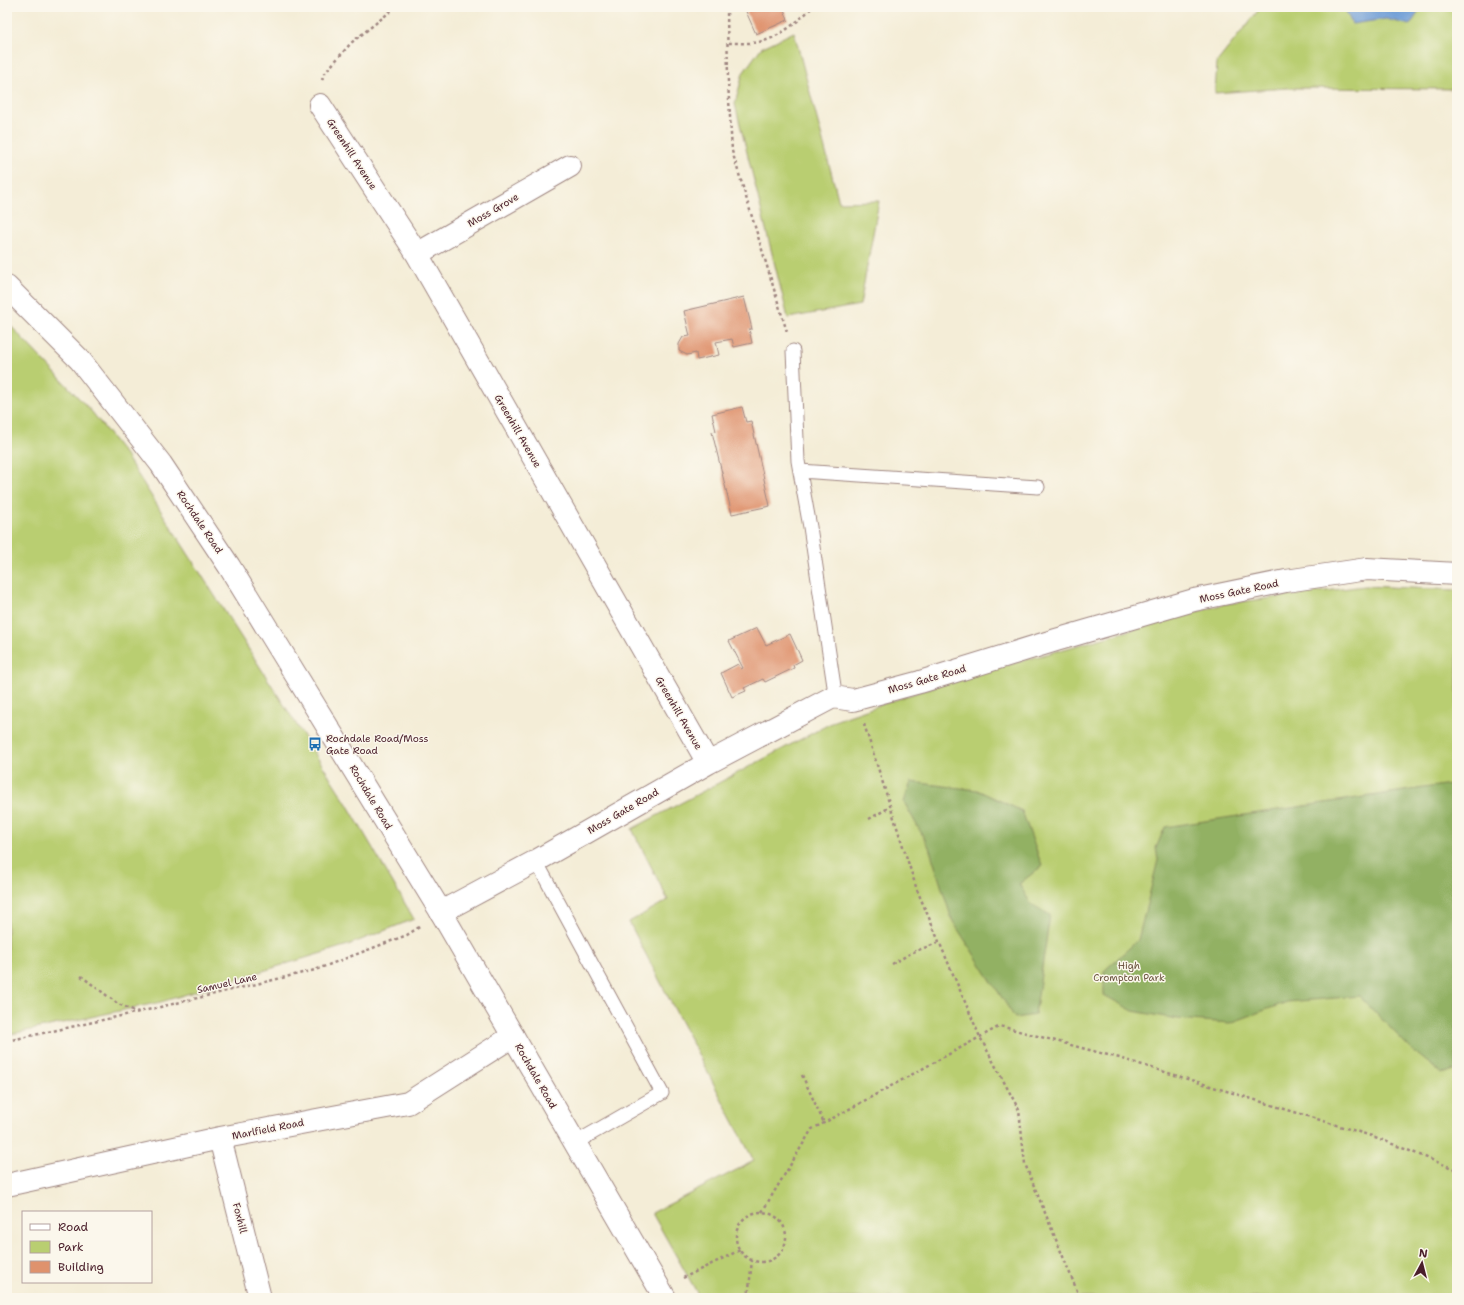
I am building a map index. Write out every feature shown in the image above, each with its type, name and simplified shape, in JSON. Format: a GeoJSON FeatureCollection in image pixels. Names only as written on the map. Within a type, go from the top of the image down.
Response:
{"type":"FeatureCollection","features":[{"type":"Feature","properties":{"kind":"street","name":"Greenhill Avenue"},"geometry":{"type":"LineString","coordinates":[[320,105],[417,254],[708,763]]}},
{"type":"Feature","properties":{"kind":"street","name":"Moss Grove"},"geometry":{"type":"LineString","coordinates":[[417,254],[570,166]]}},
{"type":"Feature","properties":{"kind":"street","name":"Rochdale Road"},"geometry":{"type":"LineString","coordinates":[[7,287],[80,360],[161,464],[229,566],[441,912],[663,1293]]}},
{"type":"Feature","properties":{"kind":"street","name":"Moss Gate Road"},"geometry":{"type":"LineString","coordinates":[[441,912],[536,861],[708,763],[843,699],[920,682],[1056,640],[1194,600],[1286,581],[1367,569],[1457,574]]}},
{"type":"Feature","properties":{"kind":"street","name":"Marlfield Road"},"geometry":{"type":"LineString","coordinates":[[7,1185],[220,1138],[408,1103],[513,1036]]}},
{"type":"Feature","properties":{"kind":"street","name":"Foxhill"},"geometry":{"type":"LineString","coordinates":[[220,1138],[260,1298]]}},
{"type":"Feature","properties":{"kind":"lane"},"geometry":{"type":"LineString","coordinates":[[793,351],[798,461],[810,527],[834,686],[843,699]]}},
{"type":"Feature","properties":{"kind":"lane"},"geometry":{"type":"LineString","coordinates":[[800,471],[1038,487]]}},
{"type":"Feature","properties":{"kind":"lane"},"geometry":{"type":"LineString","coordinates":[[536,861],[662,1093],[575,1143]]}},
{"type":"Feature","properties":{"kind":"path"},"geometry":{"type":"LineString","coordinates":[[320,105],[317,92],[324,74],[351,43],[396,7]]}},
{"type":"Feature","properties":{"kind":"path"},"geometry":{"type":"LineString","coordinates":[[727,7],[728,82],[732,151],[793,351]]}},
{"type":"Feature","properties":{"kind":"path"},"geometry":{"type":"LineString","coordinates":[[728,43],[764,41],[783,32],[812,7]]}},
{"type":"Feature","properties":{"kind":"path"},"geometry":{"type":"LineString","coordinates":[[843,699],[860,712],[917,890],[980,1037],[1019,1110],[1025,1164],[1080,1298]]}},
{"type":"Feature","properties":{"kind":"path"},"geometry":{"type":"LineString","coordinates":[[869,819],[890,808]]}},
{"type":"Feature","properties":{"kind":"path","name":"Samuel Lane"},"geometry":{"type":"LineString","coordinates":[[7,1041],[139,1012],[315,970],[407,935],[441,912]]}},
{"type":"Feature","properties":{"kind":"path"},"geometry":{"type":"LineString","coordinates":[[892,964],[913,952],[940,942]]}},
{"type":"Feature","properties":{"kind":"path"},"geometry":{"type":"LineString","coordinates":[[81,976],[118,1004],[139,1012]]}},
{"type":"Feature","properties":{"kind":"path"},"geometry":{"type":"LineString","coordinates":[[762,1212],[812,1128],[824,1123],[1000,1026],[1123,1058],[1375,1137],[1457,1170]]}},
{"type":"Feature","properties":{"kind":"path"},"geometry":{"type":"LineString","coordinates":[[802,1075],[824,1123]]}},
{"type":"Feature","properties":{"kind":"path"},"geometry":{"type":"LineString","coordinates":[[762,1212],[777,1217],[783,1224],[786,1232],[786,1240],[784,1248],[779,1256],[764,1263],[756,1262],[748,1259],[740,1250],[737,1246],[737,1229],[746,1216],[762,1212]]}},
{"type":"Feature","properties":{"kind":"path"},"geometry":{"type":"LineString","coordinates":[[663,1293],[740,1250]]}},
{"type":"Feature","properties":{"kind":"path"},"geometry":{"type":"LineString","coordinates":[[748,1298],[752,1260]]}},
{"type":"Feature","properties":{"kind":"green space"},"geometry":{"type":"Polygon","coordinates":[[[1261,7],[1457,7],[1457,89],[1287,88],[1215,93],[1217,62],[1261,7]]]}},
{"type":"Feature","properties":{"kind":"green space"},"geometry":{"type":"Polygon","coordinates":[[[794,32],[839,202],[879,201],[860,305],[788,318],[735,104],[743,73],[761,48],[794,32]]]}},
{"type":"Feature","properties":{"kind":"green space"},"geometry":{"type":"Polygon","coordinates":[[[7,322],[92,412],[126,456],[347,804],[414,919],[348,945],[161,1002],[7,1035],[7,322]]]}},
{"type":"Feature","properties":{"kind":"green space","name":"High Crompton Park"},"geometry":{"type":"Polygon","coordinates":[[[1365,586],[1457,590],[1457,1298],[700,1298],[652,1213],[754,1161],[629,922],[668,900],[632,829],[837,720],[947,682],[1224,604],[1365,586]]]}},
{"type":"Feature","properties":{"kind":"green space"},"geometry":{"type":"Polygon","coordinates":[[[911,782],[977,790],[1022,811],[1042,866],[1019,884],[1031,904],[1050,915],[1035,1015],[1015,1018],[952,920],[929,847],[904,802],[911,782]]]}},
{"type":"Feature","properties":{"kind":"green space"},"geometry":{"type":"Polygon","coordinates":[[[1457,783],[1457,1069],[1442,1074],[1411,1049],[1359,996],[1287,1002],[1230,1023],[1177,1019],[1133,1011],[1104,995],[1104,971],[1138,940],[1158,860],[1156,848],[1165,827],[1457,783]]]}},
{"type":"Feature","properties":{"kind":"water"},"geometry":{"type":"Polygon","coordinates":[[[1344,7],[1422,7],[1410,25],[1386,19],[1352,24],[1344,7]]]}},
{"type":"Feature","properties":{"kind":"building"},"geometry":{"type":"Polygon","coordinates":[[[744,7],[783,7],[788,20],[756,34],[744,7]]]}},
{"type":"Feature","properties":{"kind":"building"},"geometry":{"type":"Polygon","coordinates":[[[744,297],[752,329],[749,329],[752,343],[734,347],[732,339],[716,342],[719,355],[697,360],[696,353],[687,355],[679,351],[679,344],[683,337],[690,336],[684,311],[744,297]]]}},
{"type":"Feature","properties":{"kind":"building"},"geometry":{"type":"Polygon","coordinates":[[[742,407],[746,422],[751,421],[770,506],[732,514],[712,432],[716,431],[712,414],[742,407]]]}},
{"type":"Feature","properties":{"kind":"building"},"geometry":{"type":"Polygon","coordinates":[[[757,628],[766,645],[790,634],[802,660],[793,665],[794,668],[765,682],[763,679],[744,688],[746,691],[732,697],[721,673],[738,664],[741,669],[743,668],[729,641],[757,628]]]}},
{"type":"Feature","properties":{"kind":"place","name":"Rochdale Road/Moss Gate Road"},"geometry":{"type":"Point","coordinates":[315,744]}}]}
